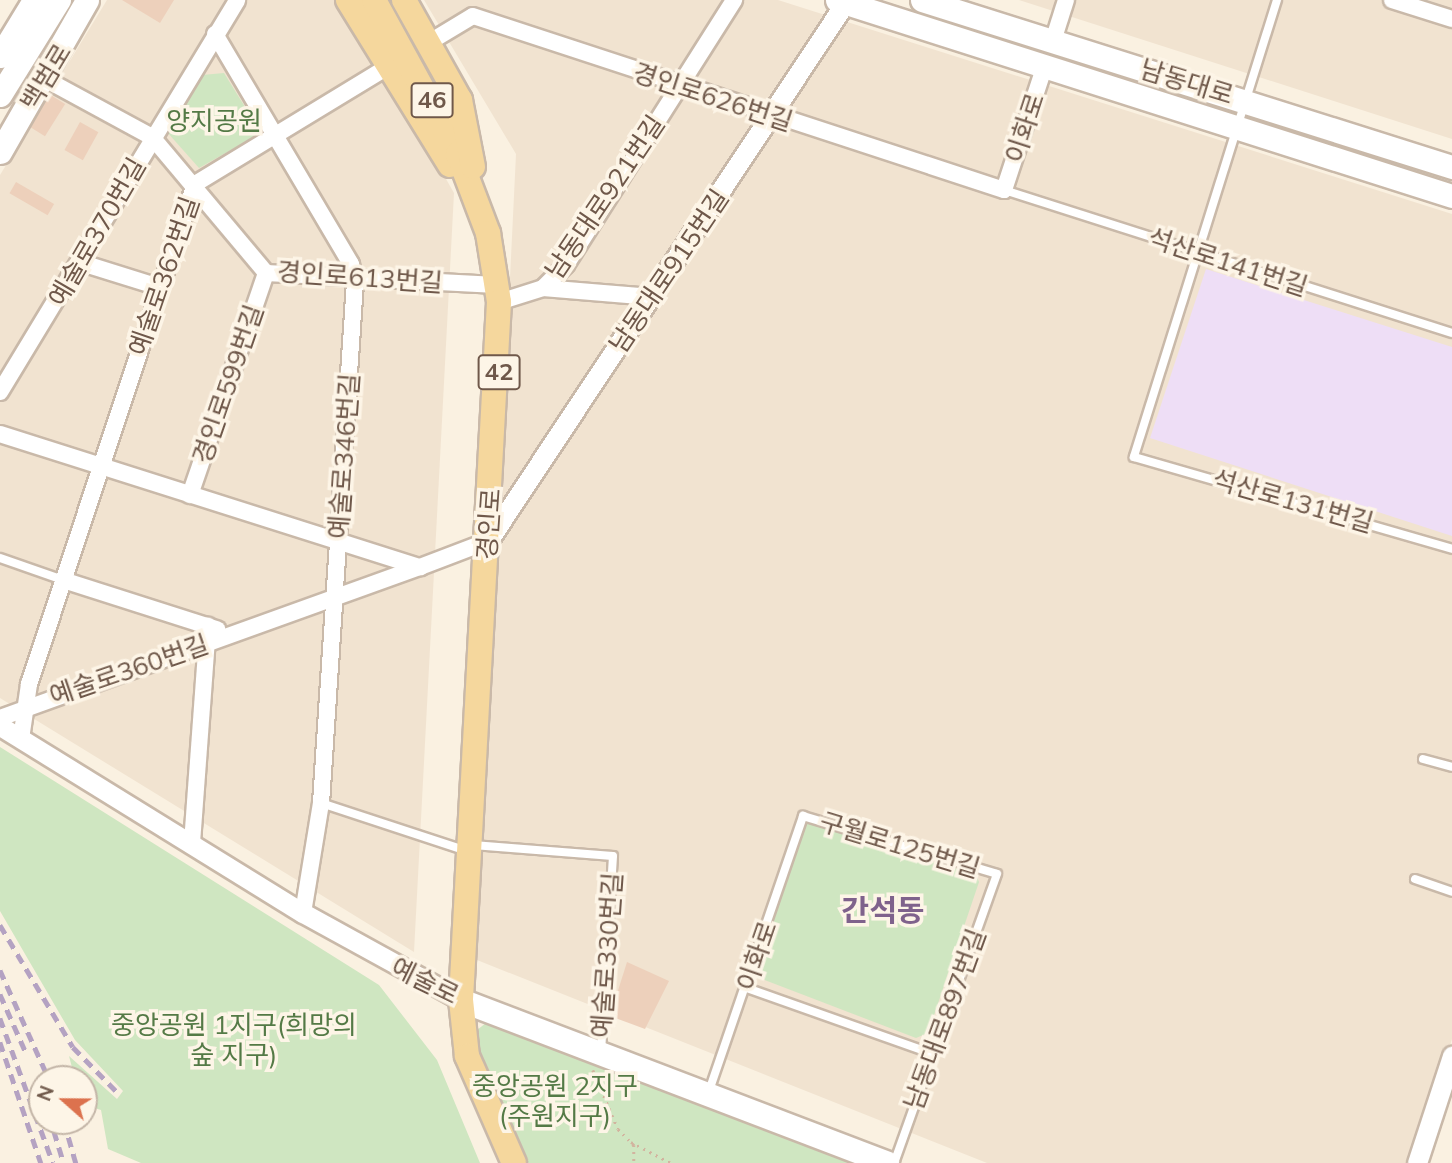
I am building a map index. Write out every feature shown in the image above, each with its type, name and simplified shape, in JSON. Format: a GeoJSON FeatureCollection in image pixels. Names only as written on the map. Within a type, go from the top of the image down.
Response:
{"type":"FeatureCollection","features":[{"type":"Feature","properties":{"kind":"main road","name":"백범로"},"geometry":{"type":"LineString","coordinates":[[2,47],[34,0]]}},
{"type":"Feature","properties":{"kind":"main road","name":"백범로"},"geometry":{"type":"LineString","coordinates":[[0,95],[59,0]]}},
{"type":"Feature","properties":{"kind":"main road","name":"백범로"},"geometry":{"type":"LineString","coordinates":[[0,152],[47,80],[87,0]]}},
{"type":"Feature","properties":{"kind":"main road","name":"경인로"},"geometry":{"type":"LineString","coordinates":[[348,0],[386,68],[479,205]]}},
{"type":"Feature","properties":{"kind":"main road","name":"경인로"},"geometry":{"type":"LineString","coordinates":[[374,0],[425,85],[479,205]]}},
{"type":"Feature","properties":{"kind":"main road","name":"경인로"},"geometry":{"type":"LineString","coordinates":[[404,0],[460,100],[498,294],[488,541],[461,1000],[467,1056],[514,1163]]}},
{"type":"Feature","properties":{"kind":"main road","name":"남동대로"},"geometry":{"type":"LineString","coordinates":[[922,0],[1053,41],[1241,113],[1452,167]]}},
{"type":"Feature","properties":{"kind":"main road"},"geometry":{"type":"LineString","coordinates":[[843,1],[1045,65],[1241,113],[1452,196]]}},
{"type":"Feature","properties":{"kind":"main road","name":"예술로"},"geometry":{"type":"LineString","coordinates":[[461,1000],[887,1163]]}},
{"type":"Feature","properties":{"kind":"street","name":"예술로370번길"},"geometry":{"type":"LineString","coordinates":[[0,392],[82,263],[152,137],[237,0]]}},
{"type":"Feature","properties":{"kind":"street"},"geometry":{"type":"LineString","coordinates":[[428,43],[473,16],[478,0]]}},
{"type":"Feature","properties":{"kind":"street","name":"남동대로921번길"},"geometry":{"type":"LineString","coordinates":[[543,288],[566,265],[734,0]]}},
{"type":"Feature","properties":{"kind":"street"},"geometry":{"type":"LineString","coordinates":[[1053,41],[1066,0]]}},
{"type":"Feature","properties":{"kind":"street"},"geometry":{"type":"LineString","coordinates":[[1392,0],[1452,19]]}},
{"type":"Feature","properties":{"kind":"street","name":"남동대로915번길"},"geometry":{"type":"LineString","coordinates":[[488,541],[771,116],[843,1]]}},
{"type":"Feature","properties":{"kind":"street","name":"경인로626번길"},"geometry":{"type":"LineString","coordinates":[[473,16],[771,116],[1004,190]]}},
{"type":"Feature","properties":{"kind":"street"},"geometry":{"type":"LineString","coordinates":[[215,34],[354,276]]}},
{"type":"Feature","properties":{"kind":"street","name":"이화로"},"geometry":{"type":"LineString","coordinates":[[1004,190],[1045,65]]}},
{"type":"Feature","properties":{"kind":"street","name":"예술로362번길"},"geometry":{"type":"LineString","coordinates":[[21,739],[26,706],[63,580],[195,184],[386,68]]}},
{"type":"Feature","properties":{"kind":"street","name":"경인로613번길"},"geometry":{"type":"LineString","coordinates":[[47,80],[152,137],[195,184],[266,273],[354,276],[498,294]]}},
{"type":"Feature","properties":{"kind":"street"},"geometry":{"type":"LineString","coordinates":[[82,263],[159,287]]}},
{"type":"Feature","properties":{"kind":"street","name":"경인로599번길"},"geometry":{"type":"LineString","coordinates":[[190,495],[266,273]]}},
{"type":"Feature","properties":{"kind":"street","name":"예술로346번길"},"geometry":{"type":"LineString","coordinates":[[303,913],[321,803],[354,276]]}},
{"type":"Feature","properties":{"kind":"street"},"geometry":{"type":"LineString","coordinates":[[498,294],[543,288],[652,297]]}},
{"type":"Feature","properties":{"kind":"street","name":"경인로599번길"},"geometry":{"type":"LineString","coordinates":[[0,434],[99,468],[420,567]]}},
{"type":"Feature","properties":{"kind":"street"},"geometry":{"type":"LineString","coordinates":[[420,567],[488,541]]}},
{"type":"Feature","properties":{"kind":"street","name":"예술로360번길"},"geometry":{"type":"LineString","coordinates":[[63,580],[208,634],[232,634],[420,567]]}},
{"type":"Feature","properties":{"kind":"street"},"geometry":{"type":"LineString","coordinates":[[192,843],[208,634]]}},
{"type":"Feature","properties":{"kind":"street","name":"예술로360번길"},"geometry":{"type":"LineString","coordinates":[[0,718],[208,634]]}},
{"type":"Feature","properties":{"kind":"street","name":"예술로"},"geometry":{"type":"LineString","coordinates":[[0,726],[303,913],[461,1000]]}},
{"type":"Feature","properties":{"kind":"street"},"geometry":{"type":"LineString","coordinates":[[1417,1163],[1452,1056]]}},
{"type":"Feature","properties":{"kind":"lane"},"geometry":{"type":"LineString","coordinates":[[1196,251],[1278,0]]}},
{"type":"Feature","properties":{"kind":"lane","name":"석산로141번길"},"geometry":{"type":"LineString","coordinates":[[1004,190],[1452,333]]}},
{"type":"Feature","properties":{"kind":"lane","name":"석산로131번길"},"geometry":{"type":"LineString","coordinates":[[1196,251],[1134,457],[1452,549]]}},
{"type":"Feature","properties":{"kind":"lane"},"geometry":{"type":"LineString","coordinates":[[0,558],[63,580]]}},
{"type":"Feature","properties":{"kind":"lane"},"geometry":{"type":"LineString","coordinates":[[1423,759],[1452,767]]}},
{"type":"Feature","properties":{"kind":"lane"},"geometry":{"type":"LineString","coordinates":[[321,803],[470,848]]}},
{"type":"Feature","properties":{"kind":"lane","name":"구월로125번길"},"geometry":{"type":"LineString","coordinates":[[803,817],[997,874]]}},
{"type":"Feature","properties":{"kind":"lane","name":"이화로"},"geometry":{"type":"LineString","coordinates":[[707,1095],[747,988],[803,817]]}},
{"type":"Feature","properties":{"kind":"lane","name":"예술로330번길"},"geometry":{"type":"LineString","coordinates":[[470,848],[613,856],[592,1050]]}},
{"type":"Feature","properties":{"kind":"lane","name":"남동대로897번길"},"geometry":{"type":"LineString","coordinates":[[894,1163],[997,874]]}},
{"type":"Feature","properties":{"kind":"lane"},"geometry":{"type":"LineString","coordinates":[[1415,879],[1452,892]]}},
{"type":"Feature","properties":{"kind":"lane"},"geometry":{"type":"LineString","coordinates":[[747,988],[931,1053]]}},
{"type":"Feature","properties":{"kind":"path"},"geometry":{"type":"LineString","coordinates":[[592,1050],[618,1129],[631,1142],[671,1163]]}},
{"type":"Feature","properties":{"kind":"path"},"geometry":{"type":"LineString","coordinates":[[631,1142],[634,1163]]}},
{"type":"Feature","properties":{"kind":"shaded area"},"geometry":{"type":"Polygon","coordinates":[[[107,0],[344,0],[454,193],[414,952],[0,698],[0,175],[107,0]]]}},
{"type":"Feature","properties":{"kind":"shaded area"},"geometry":{"type":"Polygon","coordinates":[[[424,0],[778,0],[1452,214],[1452,1039],[1412,1163],[987,1163],[477,960],[516,154],[424,0]]]}},
{"type":"Feature","properties":{"kind":"shaded area"},"geometry":{"type":"Polygon","coordinates":[[[1019,0],[1452,0],[1452,139],[1019,0]]]}},
{"type":"Feature","properties":{"kind":"shaded area"},"geometry":{"type":"Polygon","coordinates":[[[1206,269],[1452,347],[1452,536],[1150,438],[1206,269]]]}},
{"type":"Feature","properties":{"kind":"green space","name":"양지공원"},"geometry":{"type":"Polygon","coordinates":[[[224,73],[255,123],[254,137],[199,168],[167,132],[202,75],[224,73]]]}},
{"type":"Feature","properties":{"kind":"green space","name":"중앙공원 1지구(희망의 숲 지구)"},"geometry":{"type":"Polygon","coordinates":[[[0,747],[379,985],[437,1060],[480,1163],[141,1163],[108,1149],[101,1110],[98,1109],[98,1082],[117,1099],[123,1091],[75,1040],[0,911],[0,747]]]}},
{"type":"Feature","properties":{"kind":"green space"},"geometry":{"type":"Polygon","coordinates":[[[806,818],[974,870],[979,882],[928,1033],[916,1038],[754,976],[751,967],[795,823],[806,818]]]}},
{"type":"Feature","properties":{"kind":"green space","name":"중앙공원 2지구 (주원지구)"},"geometry":{"type":"Polygon","coordinates":[[[490,1020],[887,1163],[516,1163],[467,1056],[473,1033],[490,1020]]]}},
{"type":"Feature","properties":{"kind":"green space","name":"중앙공원 1지구(희망의 숲 지구)"},"geometry":{"type":"Polygon","coordinates":[[[69,1056],[79,1065],[71,1065],[69,1056]]]}},
{"type":"Feature","properties":{"kind":"building"},"geometry":{"type":"Polygon","coordinates":[[[122,0],[174,0],[160,23],[122,0]]]}},
{"type":"Feature","properties":{"kind":"building"},"geometry":{"type":"Polygon","coordinates":[[[49,94],[65,104],[45,136],[29,126],[49,94]]]}},
{"type":"Feature","properties":{"kind":"building"},"geometry":{"type":"Polygon","coordinates":[[[80,122],[98,132],[83,160],[64,150],[80,122]]]}},
{"type":"Feature","properties":{"kind":"building"},"geometry":{"type":"Polygon","coordinates":[[[16,182],[54,204],[48,215],[10,193],[16,182]]]}},
{"type":"Feature","properties":{"kind":"building"},"geometry":{"type":"Polygon","coordinates":[[[627,962],[669,981],[645,1029],[610,1016],[627,962]]]}},
{"type":"Feature","properties":{"kind":"railway"},"geometry":{"type":"LineString","coordinates":[[0,925],[73,1047],[120,1095]]}},
{"type":"Feature","properties":{"kind":"railway"},"geometry":{"type":"LineString","coordinates":[[0,970],[43,1065]]}},
{"type":"Feature","properties":{"kind":"railway"},"geometry":{"type":"LineString","coordinates":[[0,994],[27,1055]]}},
{"type":"Feature","properties":{"kind":"railway"},"geometry":{"type":"LineString","coordinates":[[0,1018],[53,1163]]}},
{"type":"Feature","properties":{"kind":"railway"},"geometry":{"type":"LineString","coordinates":[[0,1042],[41,1163]]}},
{"type":"Feature","properties":{"kind":"railway"},"geometry":{"type":"LineString","coordinates":[[55,1135],[64,1163]]}},
{"type":"Feature","properties":{"kind":"railway"},"geometry":{"type":"LineString","coordinates":[[68,1135],[76,1163]]}},
{"type":"Feature","properties":{"kind":"district","name":"간석동"},"geometry":{"type":"Point","coordinates":[883,910]}}]}
